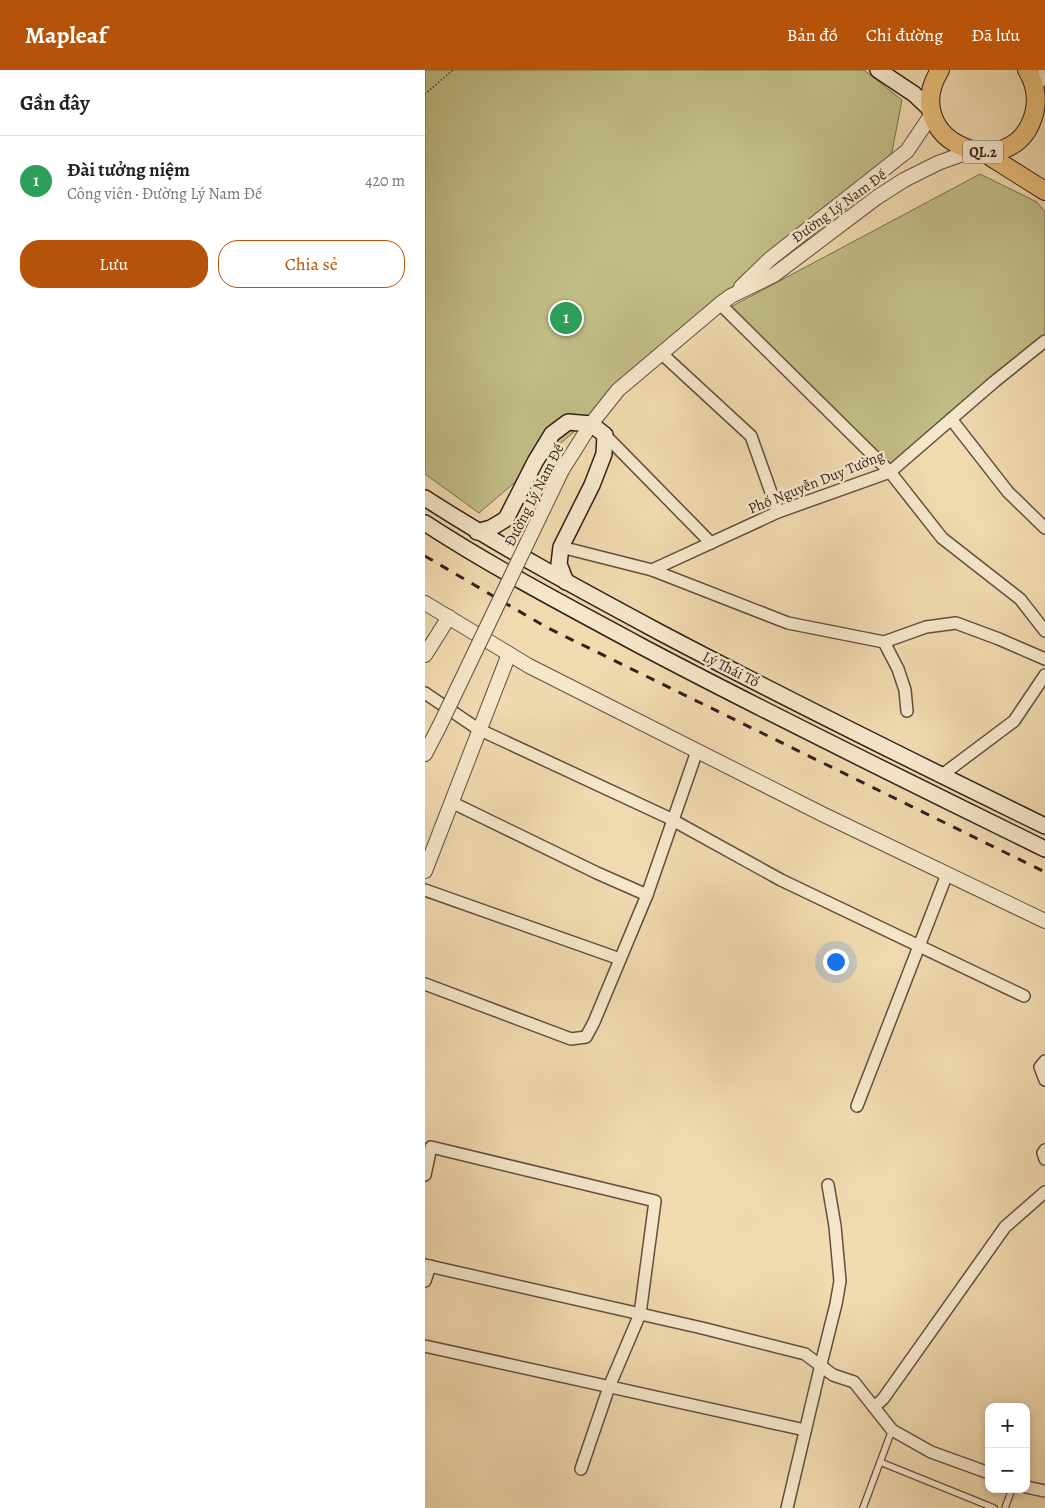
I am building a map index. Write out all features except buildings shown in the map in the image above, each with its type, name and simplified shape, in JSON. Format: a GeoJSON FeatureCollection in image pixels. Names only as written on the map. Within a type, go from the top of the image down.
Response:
{"type":"FeatureCollection","features":[{"type":"Feature","properties":{"kind":"main road"},"geometry":{"type":"LineString","coordinates":[[879,70],[914,94],[932,112]]}},
{"type":"Feature","properties":{"kind":"main road"},"geometry":{"type":"LineString","coordinates":[[932,112],[931,90],[939,70]]}},
{"type":"Feature","properties":{"kind":"main road"},"geometry":{"type":"LineString","coordinates":[[1027,70],[1038,87],[1045,116]]}},
{"type":"Feature","properties":{"kind":"main road","name":"QL.2"},"geometry":{"type":"LineString","coordinates":[[977,152],[995,151],[1006,147],[1021,137],[1031,122],[1035,111],[1038,87]]}},
{"type":"Feature","properties":{"kind":"main road","name":"QL.2"},"geometry":{"type":"LineString","coordinates":[[932,112],[936,124],[947,138],[961,147],[977,152],[1045,191]]}},
{"type":"Feature","properties":{"kind":"main road"},"geometry":{"type":"LineString","coordinates":[[477,532],[491,528],[505,519],[552,434],[568,422],[591,424],[605,435],[604,454],[592,485],[561,547],[559,564],[566,582]]}},
{"type":"Feature","properties":{"kind":"main road","name":"Lý Thái Tổ"},"geometry":{"type":"LineString","coordinates":[[425,498],[477,532],[620,611],[741,675],[1045,826]]}},
{"type":"Feature","properties":{"kind":"main road","name":"Lý Thái Tổ"},"geometry":{"type":"LineString","coordinates":[[425,523],[465,549],[730,693],[1045,849]]}},
{"type":"Feature","properties":{"kind":"main road"},"geometry":{"type":"LineString","coordinates":[[611,630],[620,611]]}},
{"type":"Feature","properties":{"kind":"street","name":"Đường Lý Nam Đế"},"geometry":{"type":"LineString","coordinates":[[425,754],[562,470],[591,424],[617,390],[725,300],[770,259],[907,151],[932,112]]}},
{"type":"Feature","properties":{"kind":"street","name":"Đường Lý Nam Đế"},"geometry":{"type":"LineString","coordinates":[[725,300],[774,275],[876,198],[904,180],[938,163],[977,152]]}},
{"type":"Feature","properties":{"kind":"street"},"geometry":{"type":"LineString","coordinates":[[725,300],[890,472],[942,538],[1020,599],[1045,631]]}},
{"type":"Feature","properties":{"kind":"street","name":"Phố Nguyễn Duy Tường"},"geometry":{"type":"LineString","coordinates":[[652,570],[778,512],[890,472],[1045,341]]}},
{"type":"Feature","properties":{"kind":"street"},"geometry":{"type":"LineString","coordinates":[[661,353],[751,436],[778,512]]}},
{"type":"Feature","properties":{"kind":"street"},"geometry":{"type":"LineString","coordinates":[[951,419],[1009,492],[1045,528]]}},
{"type":"Feature","properties":{"kind":"street"},"geometry":{"type":"LineString","coordinates":[[605,435],[711,543]]}},
{"type":"Feature","properties":{"kind":"street"},"geometry":{"type":"LineString","coordinates":[[561,547],[652,570],[788,623],[884,642],[927,627],[957,623],[1045,659]]}},
{"type":"Feature","properties":{"kind":"street"},"geometry":{"type":"LineString","coordinates":[[425,603],[529,666],[822,814],[1045,920]]}},
{"type":"Feature","properties":{"kind":"street"},"geometry":{"type":"LineString","coordinates":[[425,655],[449,618]]}},
{"type":"Feature","properties":{"kind":"street"},"geometry":{"type":"LineString","coordinates":[[884,642],[898,669],[905,690],[907,711]]}},
{"type":"Feature","properties":{"kind":"street"},"geometry":{"type":"LineString","coordinates":[[425,871],[509,654]]}},
{"type":"Feature","properties":{"kind":"street"},"geometry":{"type":"LineString","coordinates":[[942,776],[1014,721],[1045,675]]}},
{"type":"Feature","properties":{"kind":"street"},"geometry":{"type":"LineString","coordinates":[[425,693],[479,729],[673,821],[781,880],[1024,996]]}},
{"type":"Feature","properties":{"kind":"street"},"geometry":{"type":"LineString","coordinates":[[425,984],[571,1039],[586,1037],[647,895],[697,751]]}},
{"type":"Feature","properties":{"kind":"street"},"geometry":{"type":"LineString","coordinates":[[451,802],[597,873],[647,895]]}},
{"type":"Feature","properties":{"kind":"street"},"geometry":{"type":"LineString","coordinates":[[857,1106],[947,874]]}},
{"type":"Feature","properties":{"kind":"street"},"geometry":{"type":"LineString","coordinates":[[425,890],[620,959]]}},
{"type":"Feature","properties":{"kind":"street"},"geometry":{"type":"LineString","coordinates":[[1045,1061],[1040,1067],[1045,1080]]}},
{"type":"Feature","properties":{"kind":"street"},"geometry":{"type":"LineString","coordinates":[[425,1175],[431,1147],[655,1201],[640,1314],[609,1387],[581,1469]]}},
{"type":"Feature","properties":{"kind":"street"},"geometry":{"type":"LineString","coordinates":[[1045,1150],[1043,1153],[1045,1159]]}},
{"type":"Feature","properties":{"kind":"street"},"geometry":{"type":"LineString","coordinates":[[787,1508],[837,1304],[840,1282],[835,1226],[828,1185]]}},
{"type":"Feature","properties":{"kind":"street"},"geometry":{"type":"LineString","coordinates":[[874,1407],[883,1399],[1005,1227],[1045,1192]]}},
{"type":"Feature","properties":{"kind":"street"},"geometry":{"type":"LineString","coordinates":[[425,1281],[427,1266],[640,1314],[805,1354],[833,1374],[854,1382],[892,1430],[931,1452],[985,1472]]}},
{"type":"Feature","properties":{"kind":"street"},"geometry":{"type":"LineString","coordinates":[[425,1346],[805,1430]]}},
{"type":"Feature","properties":{"kind":"street"},"geometry":{"type":"LineString","coordinates":[[1030,1488],[1045,1491]]}},
{"type":"Feature","properties":{"kind":"lane"},"geometry":{"type":"LineString","coordinates":[[863,1508],[892,1430]]}},
{"type":"Feature","properties":{"kind":"lane"},"geometry":{"type":"LineString","coordinates":[[880,1462],[994,1508]]}},
{"type":"Feature","properties":{"kind":"lane"},"geometry":{"type":"LineString","coordinates":[[1005,1508],[1010,1493]]}},
{"type":"Feature","properties":{"kind":"path"},"geometry":{"type":"LineString","coordinates":[[425,94],[453,70]]}},
{"type":"Feature","properties":{"kind":"shaded area"},"geometry":{"type":"Polygon","coordinates":[[[425,70],[864,70],[902,100],[890,162],[479,513],[425,474],[425,70]]]}},
{"type":"Feature","properties":{"kind":"shaded area"},"geometry":{"type":"Polygon","coordinates":[[[980,174],[1037,202],[1045,212],[1045,334],[890,472],[727,309],[980,174]]]}},
{"type":"Feature","properties":{"kind":"railway"},"geometry":{"type":"LineString","coordinates":[[425,556],[546,627],[1045,872]]}},
{"type":"Feature","properties":{"kind":"place","name":"Đài tưởng niệm"},"geometry":{"type":"Point","coordinates":[566,318]}}]}
